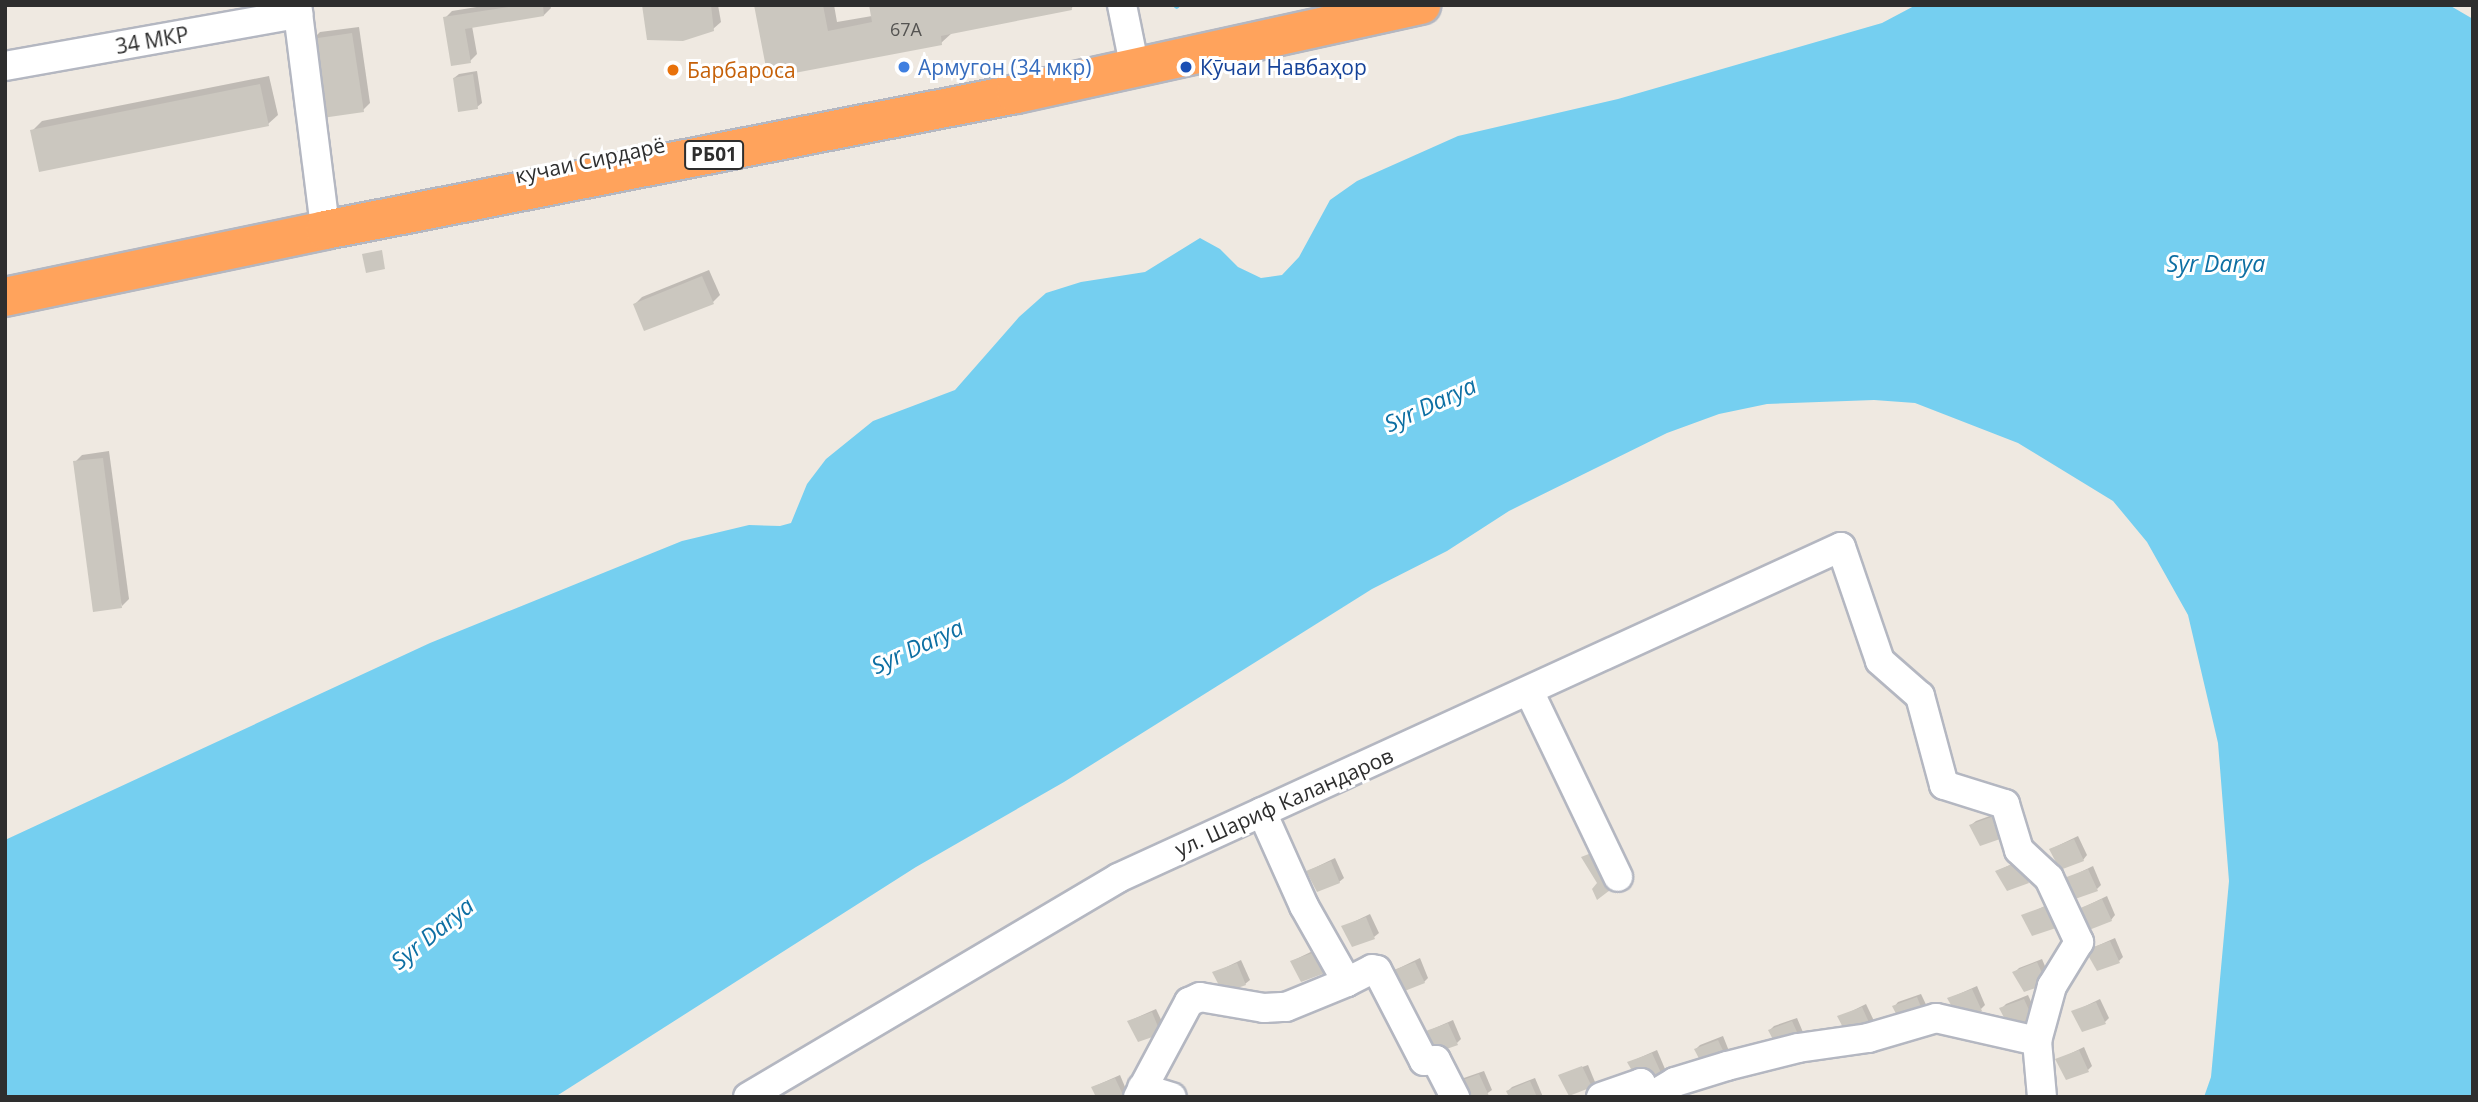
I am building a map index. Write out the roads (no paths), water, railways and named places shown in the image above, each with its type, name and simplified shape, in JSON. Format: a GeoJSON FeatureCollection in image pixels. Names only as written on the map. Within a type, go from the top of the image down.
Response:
{"type":"FeatureCollection","features":[{"type":"Feature","properties":{"kind":"highway","name":"кучаи Сирдарё"},"geometry":{"type":"LineString","coordinates":[[5,274],[1132,58],[1337,5]]}},
{"type":"Feature","properties":{"kind":"highway","name":"РБ01"},"geometry":{"type":"LineString","coordinates":[[5,297],[1132,58],[1422,5]]}},
{"type":"Feature","properties":{"kind":"street"},"geometry":{"type":"LineString","coordinates":[[1122,5],[1132,58]]}},
{"type":"Feature","properties":{"kind":"street"},"geometry":{"type":"LineString","coordinates":[[298,9],[323,211]]}},
{"type":"Feature","properties":{"kind":"street","name":"34 МКР"},"geometry":{"type":"LineString","coordinates":[[5,66],[298,9]]}},
{"type":"Feature","properties":{"kind":"street","name":"ул. Шариф Каландаров"},"geometry":{"type":"LineString","coordinates":[[748,1097],[1118,878],[1841,547],[1880,661],[1920,696],[1944,785],[2005,804],[2019,850],[2049,878],[2079,942],[2052,986],[2037,1041]]}},
{"type":"Feature","properties":{"kind":"street"},"geometry":{"type":"LineString","coordinates":[[1529,691],[1618,877]]}},
{"type":"Feature","properties":{"kind":"street"},"geometry":{"type":"LineString","coordinates":[[1262,812],[1304,906],[1347,982]]}},
{"type":"Feature","properties":{"kind":"street"},"geometry":{"type":"LineString","coordinates":[[1172,1097],[1140,1092],[1189,1002],[1200,997],[1264,1008],[1286,1007],[1372,969],[1377,970],[1424,1061],[1436,1060],[1455,1097]]}},
{"type":"Feature","properties":{"kind":"street"},"geometry":{"type":"LineString","coordinates":[[1601,1097],[1641,1083],[1648,1097],[1675,1083],[1727,1066],[1798,1048],[1868,1038],[1936,1018],[2037,1041],[2042,1097]]}},
{"type":"Feature","properties":{"kind":"water","name":"Syr Darya"},"geometry":{"type":"Polygon","coordinates":[[[1916,5],[2449,5],[2473,19],[2473,1097],[2204,1097],[2211,1077],[2229,881],[2218,743],[2188,615],[2147,542],[2113,501],[2018,443],[1915,403],[1874,400],[1767,404],[1719,414],[1667,433],[1509,511],[1447,551],[1372,589],[1064,782],[916,867],[555,1097],[5,1097],[5,840],[430,643],[682,541],[749,525],[780,526],[791,523],[807,484],[826,459],[873,421],[955,390],[1019,317],[1046,293],[1081,282],[1145,272],[1200,238],[1220,249],[1238,267],[1261,278],[1282,275],[1299,257],[1330,200],[1357,181],[1458,136],[1618,99],[1882,23],[1916,5]]]}},
{"type":"Feature","properties":{"kind":"place","name":"Армугон (34 мкр)"},"geometry":{"type":"Point","coordinates":[904,67]}},
{"type":"Feature","properties":{"kind":"place","name":"Кӯчаи Навбаҳор"},"geometry":{"type":"Point","coordinates":[1186,67]}},
{"type":"Feature","properties":{"kind":"place","name":"Барбароса"},"geometry":{"type":"Point","coordinates":[673,70]}}]}
